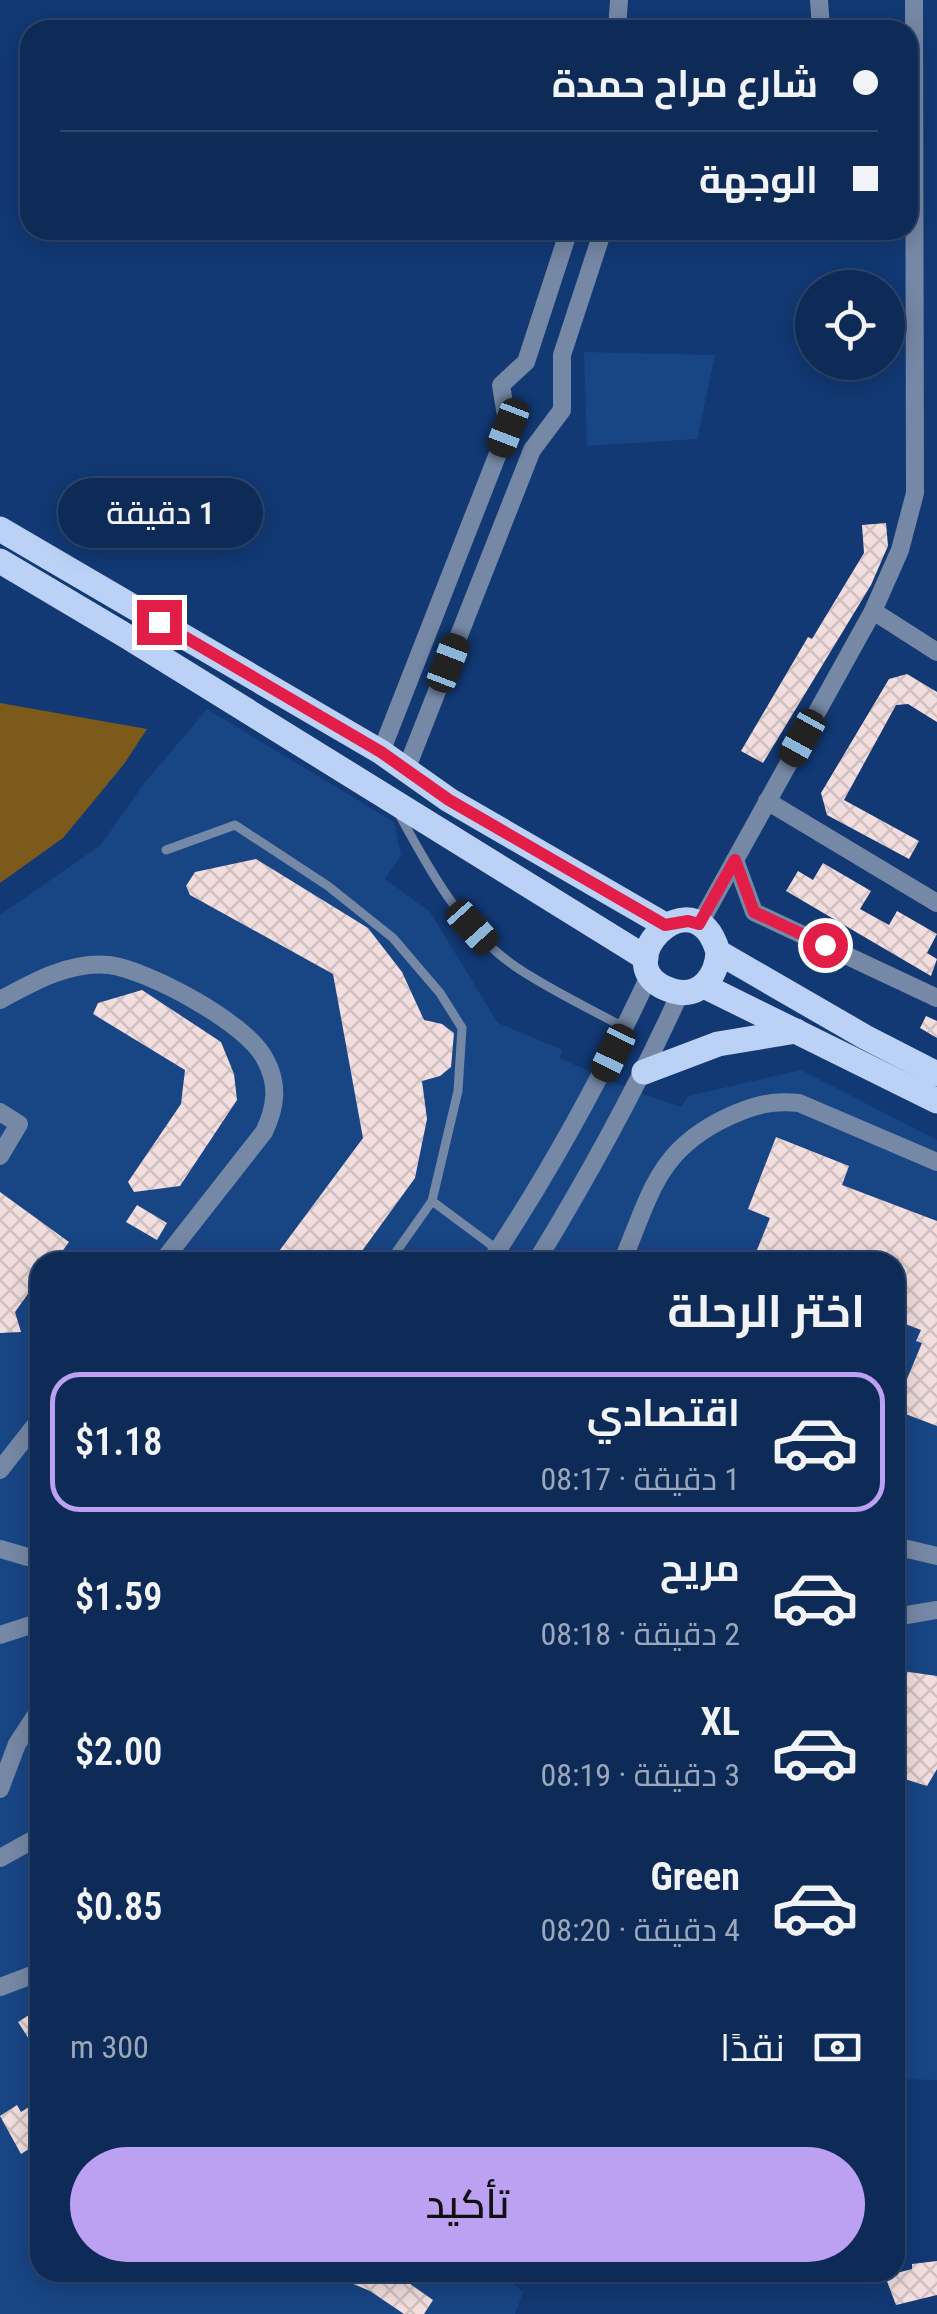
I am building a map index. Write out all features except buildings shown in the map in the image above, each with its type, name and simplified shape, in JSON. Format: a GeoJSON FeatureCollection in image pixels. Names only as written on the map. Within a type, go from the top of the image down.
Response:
{"type":"FeatureCollection","features":[{"type":"Feature","properties":{"kind":"main road"},"geometry":{"type":"LineString","coordinates":[[0,529],[381,752],[449,800],[665,925]]}},
{"type":"Feature","properties":{"kind":"main road"},"geometry":{"type":"LineString","coordinates":[[0,561],[128,636],[648,966],[658,984],[692,989],[796,1031],[937,1101]]}},
{"type":"Feature","properties":{"kind":"main road"},"geometry":{"type":"LineString","coordinates":[[648,966],[650,939],[665,925],[688,921],[699,924],[718,952],[718,965],[692,989]]}},
{"type":"Feature","properties":{"kind":"main road"},"geometry":{"type":"LineString","coordinates":[[718,952],[865,1038],[937,1074]]}},
{"type":"Feature","properties":{"kind":"main road"},"geometry":{"type":"LineString","coordinates":[[644,1072],[718,1044],[796,1031]]}},
{"type":"Feature","properties":{"kind":"street"},"geometry":{"type":"LineString","coordinates":[[381,752],[508,428],[501,386],[526,362],[565,240]]}},
{"type":"Feature","properties":{"kind":"street"},"geometry":{"type":"LineString","coordinates":[[406,770],[532,450],[562,410],[562,355],[600,240]]}},
{"type":"Feature","properties":{"kind":"street"},"geometry":{"type":"LineString","coordinates":[[699,924],[873,611],[900,550],[915,494],[914,240]]}},
{"type":"Feature","properties":{"kind":"street"},"geometry":{"type":"LineString","coordinates":[[916,412],[937,413]]}},
{"type":"Feature","properties":{"kind":"street"},"geometry":{"type":"LineString","coordinates":[[873,611],[937,652]]}},
{"type":"Feature","properties":{"kind":"street"},"geometry":{"type":"LineString","coordinates":[[767,802],[937,902]]}},
{"type":"Feature","properties":{"kind":"street"},"geometry":{"type":"LineString","coordinates":[[735,860],[754,912],[935,993]]}},
{"type":"Feature","properties":{"kind":"street"},"geometry":{"type":"LineString","coordinates":[[0,1000],[73,966],[108,965],[150,976],[228,1021],[263,1054],[273,1076],[274,1111],[264,1132],[170,1252]]}},
{"type":"Feature","properties":{"kind":"street"},"geometry":{"type":"LineString","coordinates":[[497,1252],[538,1189],[625,1028],[648,966]]}},
{"type":"Feature","properties":{"kind":"street"},"geometry":{"type":"LineString","coordinates":[[542,1252],[692,989]]}},
{"type":"Feature","properties":{"kind":"street"},"geometry":{"type":"LineString","coordinates":[[626,1252],[660,1172],[679,1146],[706,1127],[776,1100],[798,1103],[937,1162]]}},
{"type":"Feature","properties":{"kind":"street"},"geometry":{"type":"LineString","coordinates":[[0,1112],[19,1124],[0,1156]]}},
{"type":"Feature","properties":{"kind":"street"},"geometry":{"type":"LineString","coordinates":[[0,1470],[30,1432]]}},
{"type":"Feature","properties":{"kind":"street"},"geometry":{"type":"LineString","coordinates":[[905,1548],[937,1556]]}},
{"type":"Feature","properties":{"kind":"street"},"geometry":{"type":"LineString","coordinates":[[0,1550],[30,1556]]}},
{"type":"Feature","properties":{"kind":"street"},"geometry":{"type":"LineString","coordinates":[[905,1615],[937,1610]]}},
{"type":"Feature","properties":{"kind":"street"},"geometry":{"type":"LineString","coordinates":[[0,1635],[30,1625]]}},
{"type":"Feature","properties":{"kind":"street"},"geometry":{"type":"LineString","coordinates":[[0,1789],[8,1741],[30,1719]]}},
{"type":"Feature","properties":{"kind":"street"},"geometry":{"type":"LineString","coordinates":[[0,1858],[30,1842]]}},
{"type":"Feature","properties":{"kind":"street"},"geometry":{"type":"LineString","coordinates":[[0,1987],[30,1976]]}},
{"type":"Feature","properties":{"kind":"lane"},"geometry":{"type":"LineString","coordinates":[[393,803],[434,878],[488,944],[516,967],[625,1028]]}},
{"type":"Feature","properties":{"kind":"lane"},"geometry":{"type":"LineString","coordinates":[[166,850],[235,825],[328,886],[393,938],[440,993],[462,1028],[458,1090],[432,1201],[396,1252]]}},
{"type":"Feature","properties":{"kind":"lane"},"geometry":{"type":"LineString","coordinates":[[432,1201],[489,1252]]}},
{"type":"Feature","properties":{"kind":"shaded area"},"geometry":{"type":"Polygon","coordinates":[[[584,352],[715,355],[697,439],[587,446],[584,352]]]}},
{"type":"Feature","properties":{"kind":"shaded area"},"geometry":{"type":"Polygon","coordinates":[[[0,703],[147,729],[124,764],[63,838],[0,883],[0,703]]]}},
{"type":"Feature","properties":{"kind":"shaded area"},"geometry":{"type":"Polygon","coordinates":[[[207,709],[394,822],[401,855],[385,879],[430,912],[498,1023],[563,1050],[559,1058],[681,1107],[688,1096],[801,1070],[937,1140],[937,2080],[905,2079],[905,1252],[30,1252],[30,2282],[511,2282],[523,2292],[515,2314],[0,2314],[0,915],[101,845],[142,786],[207,709]]]}},
{"type":"Feature","properties":{"kind":"route"},"geometry":{"type":"LineString","coordinates":[[159,622],[381,752],[449,800],[665,925],[676,921],[699,924],[735,860],[754,912],[825,945]]}}]}
